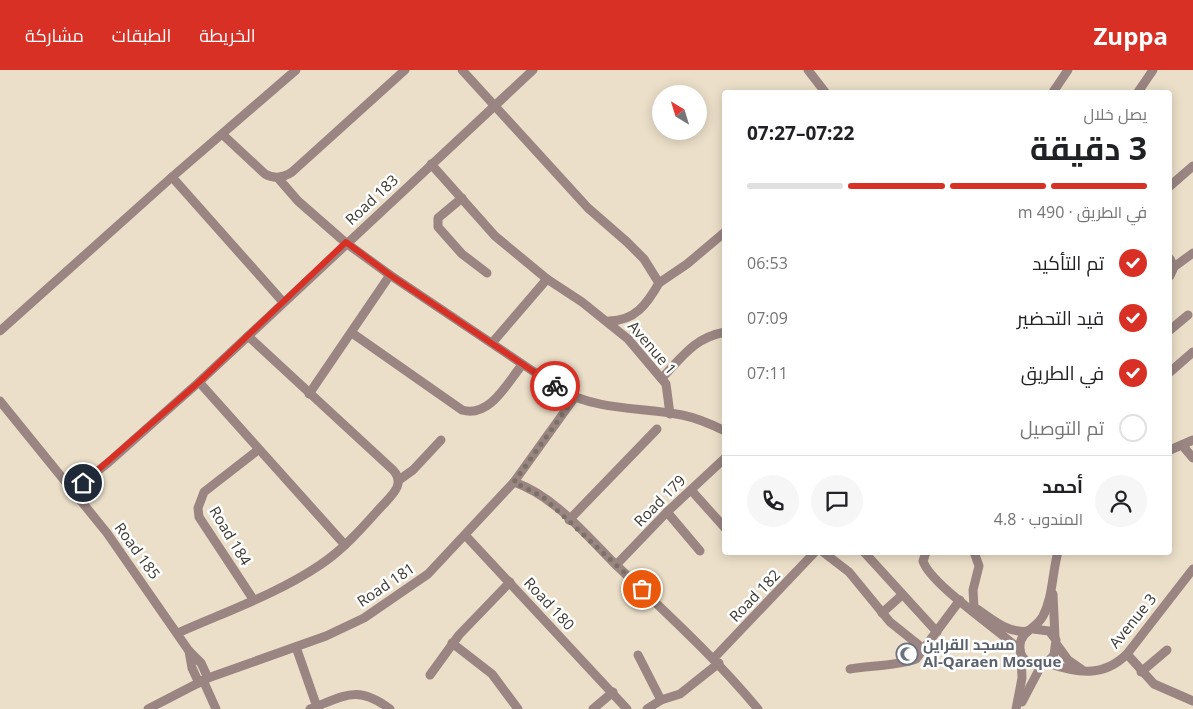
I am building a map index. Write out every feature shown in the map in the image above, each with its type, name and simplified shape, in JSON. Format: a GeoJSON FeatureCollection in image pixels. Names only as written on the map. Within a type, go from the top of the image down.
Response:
{"type":"FeatureCollection","features":[{"type":"Feature","properties":{"kind":"street"},"geometry":{"type":"LineString","coordinates":[[0,331],[172,176],[296,70]]}},
{"type":"Feature","properties":{"kind":"street"},"geometry":{"type":"LineString","coordinates":[[278,178],[292,172],[405,70]]}},
{"type":"Feature","properties":{"kind":"street"},"geometry":{"type":"LineString","coordinates":[[462,70],[588,208],[633,248],[659,283]]}},
{"type":"Feature","properties":{"kind":"street","name":"Road 183"},"geometry":{"type":"LineString","coordinates":[[74,490],[199,382],[346,242],[533,70]]}},
{"type":"Feature","properties":{"kind":"street"},"geometry":{"type":"LineString","coordinates":[[808,70],[824,90]]}},
{"type":"Feature","properties":{"kind":"street"},"geometry":{"type":"LineString","coordinates":[[1054,90],[1068,70]]}},
{"type":"Feature","properties":{"kind":"street"},"geometry":{"type":"LineString","coordinates":[[1139,90],[1153,70]]}},
{"type":"Feature","properties":{"kind":"street"},"geometry":{"type":"LineString","coordinates":[[222,134],[265,174],[278,178],[298,201],[346,242],[390,275],[522,365],[575,397],[611,406],[670,414],[706,422],[722,430]]}},
{"type":"Feature","properties":{"kind":"street","name":"Avenue 1"},"geometry":{"type":"LineString","coordinates":[[431,164],[495,236],[546,278],[609,321],[662,378],[668,391],[670,414]]}},
{"type":"Feature","properties":{"kind":"street"},"geometry":{"type":"LineString","coordinates":[[1172,184],[1193,166]]}},
{"type":"Feature","properties":{"kind":"street"},"geometry":{"type":"LineString","coordinates":[[172,176],[283,302]]}},
{"type":"Feature","properties":{"kind":"street"},"geometry":{"type":"LineString","coordinates":[[462,198],[438,218],[438,227],[462,254],[487,273]]}},
{"type":"Feature","properties":{"kind":"street"},"geometry":{"type":"LineString","coordinates":[[609,321],[624,320],[638,312],[648,301],[659,283],[687,264],[722,235]]}},
{"type":"Feature","properties":{"kind":"street"},"geometry":{"type":"LineString","coordinates":[[1172,266],[1193,253]]}},
{"type":"Feature","properties":{"kind":"street"},"geometry":{"type":"LineString","coordinates":[[309,394],[390,275]]}},
{"type":"Feature","properties":{"kind":"street"},"geometry":{"type":"LineString","coordinates":[[492,343],[546,278]]}},
{"type":"Feature","properties":{"kind":"street"},"geometry":{"type":"LineString","coordinates":[[1172,328],[1188,315]]}},
{"type":"Feature","properties":{"kind":"street"},"geometry":{"type":"LineString","coordinates":[[352,333],[462,410],[470,412],[484,409],[490,404],[522,365]]}},
{"type":"Feature","properties":{"kind":"street"},"geometry":{"type":"LineString","coordinates":[[662,378],[696,342],[722,333]]}},
{"type":"Feature","properties":{"kind":"street"},"geometry":{"type":"LineString","coordinates":[[248,336],[393,470],[399,480]]}},
{"type":"Feature","properties":{"kind":"street"},"geometry":{"type":"LineString","coordinates":[[1172,370],[1193,352]]}},
{"type":"Feature","properties":{"kind":"street"},"geometry":{"type":"LineString","coordinates":[[199,382],[345,545]]}},
{"type":"Feature","properties":{"kind":"street","name":"Road 181"},"geometry":{"type":"LineString","coordinates":[[148,709],[203,680],[296,647],[364,618],[428,574],[514,482],[575,397]]}},
{"type":"Feature","properties":{"kind":"street","name":"Road 185"},"geometry":{"type":"LineString","coordinates":[[0,401],[74,490],[125,556],[189,651],[192,668],[203,680],[216,709]]}},
{"type":"Feature","properties":{"kind":"street"},"geometry":{"type":"LineString","coordinates":[[569,520],[657,429]]}},
{"type":"Feature","properties":{"kind":"street"},"geometry":{"type":"LineString","coordinates":[[178,633],[289,584],[322,565],[345,545],[394,493],[399,480],[413,470],[441,440]]}},
{"type":"Feature","properties":{"kind":"street"},"geometry":{"type":"LineString","coordinates":[[1172,449],[1193,440]]}},
{"type":"Feature","properties":{"kind":"street"},"geometry":{"type":"LineString","coordinates":[[1182,445],[1193,458]]}},
{"type":"Feature","properties":{"kind":"street","name":"Road 184"},"geometry":{"type":"LineString","coordinates":[[253,599],[199,517],[198,508],[204,492],[258,450]]}},
{"type":"Feature","properties":{"kind":"street","name":"Road 179"},"geometry":{"type":"LineString","coordinates":[[616,565],[667,512],[722,461]]}},
{"type":"Feature","properties":{"kind":"street"},"geometry":{"type":"LineString","coordinates":[[514,482],[536,492],[569,520],[717,661],[758,709]]}},
{"type":"Feature","properties":{"kind":"street"},"geometry":{"type":"LineString","coordinates":[[691,490],[722,526]]}},
{"type":"Feature","properties":{"kind":"street"},"geometry":{"type":"LineString","coordinates":[[667,512],[700,551]]}},
{"type":"Feature","properties":{"kind":"street","name":"Road 180"},"geometry":{"type":"LineString","coordinates":[[464,535],[628,709]]}},
{"type":"Feature","properties":{"kind":"street","name":"Road 182"},"geometry":{"type":"LineString","coordinates":[[717,661],[812,555]]}},
{"type":"Feature","properties":{"kind":"street"},"geometry":{"type":"LineString","coordinates":[[827,555],[853,576],[898,630],[924,650]]}},
{"type":"Feature","properties":{"kind":"street"},"geometry":{"type":"LineString","coordinates":[[867,555],[937,632]]}},
{"type":"Feature","properties":{"kind":"street"},"geometry":{"type":"LineString","coordinates":[[925,555],[923,561],[928,571],[960,600],[1008,629],[1018,632],[1044,628],[1068,660],[1084,670]]}},
{"type":"Feature","properties":{"kind":"street"},"geometry":{"type":"LineString","coordinates":[[975,555],[979,566],[973,590],[971,607],[973,613],[1021,652],[1030,663],[1044,664]]}},
{"type":"Feature","properties":{"kind":"street"},"geometry":{"type":"LineString","coordinates":[[1018,709],[1022,678],[1021,639],[1045,612],[1057,555]]}},
{"type":"Feature","properties":{"kind":"street","name":"Avenue 3"},"geometry":{"type":"LineString","coordinates":[[1044,664],[1084,670],[1100,671],[1108,669],[1127,654],[1193,569]]}},
{"type":"Feature","properties":{"kind":"street"},"geometry":{"type":"LineString","coordinates":[[1018,709],[1044,664],[1054,655],[1056,642],[1053,578]]}},
{"type":"Feature","properties":{"kind":"street"},"geometry":{"type":"LineString","coordinates":[[430,676],[452,643],[510,582]]}},
{"type":"Feature","properties":{"kind":"street"},"geometry":{"type":"LineString","coordinates":[[882,613],[902,595]]}},
{"type":"Feature","properties":{"kind":"street"},"geometry":{"type":"LineString","coordinates":[[850,670],[911,661],[924,650],[960,600]]}},
{"type":"Feature","properties":{"kind":"street"},"geometry":{"type":"LineString","coordinates":[[452,643],[492,674],[518,709]]}},
{"type":"Feature","properties":{"kind":"street"},"geometry":{"type":"LineString","coordinates":[[296,647],[314,708],[349,695],[360,694],[376,699],[390,709]]}},
{"type":"Feature","properties":{"kind":"street"},"geometry":{"type":"LineString","coordinates":[[1142,672],[1167,650]]}},
{"type":"Feature","properties":{"kind":"street"},"geometry":{"type":"LineString","coordinates":[[1127,654],[1154,684],[1193,701]]}},
{"type":"Feature","properties":{"kind":"street"},"geometry":{"type":"LineString","coordinates":[[638,656],[664,699],[667,709]]}},
{"type":"Feature","properties":{"kind":"street"},"geometry":{"type":"LineString","coordinates":[[647,709],[664,699],[680,694],[717,661]]}},
{"type":"Feature","properties":{"kind":"street"},"geometry":{"type":"LineString","coordinates":[[593,709],[614,692]]}},
{"type":"Feature","properties":{"kind":"way so far"},"geometry":{"type":"LineString","coordinates":[[555,386],[575,397],[514,482],[530,488],[543,497],[642,589]]}},
{"type":"Feature","properties":{"kind":"place","name":"مسجد القراين Al-Qaraen Mosque"},"geometry":{"type":"Point","coordinates":[907,654]}},
{"type":"Feature","properties":{"kind":"route"},"geometry":{"type":"LineString","coordinates":[[83,483],[199,382],[346,242],[390,275],[555,386]]}}]}
